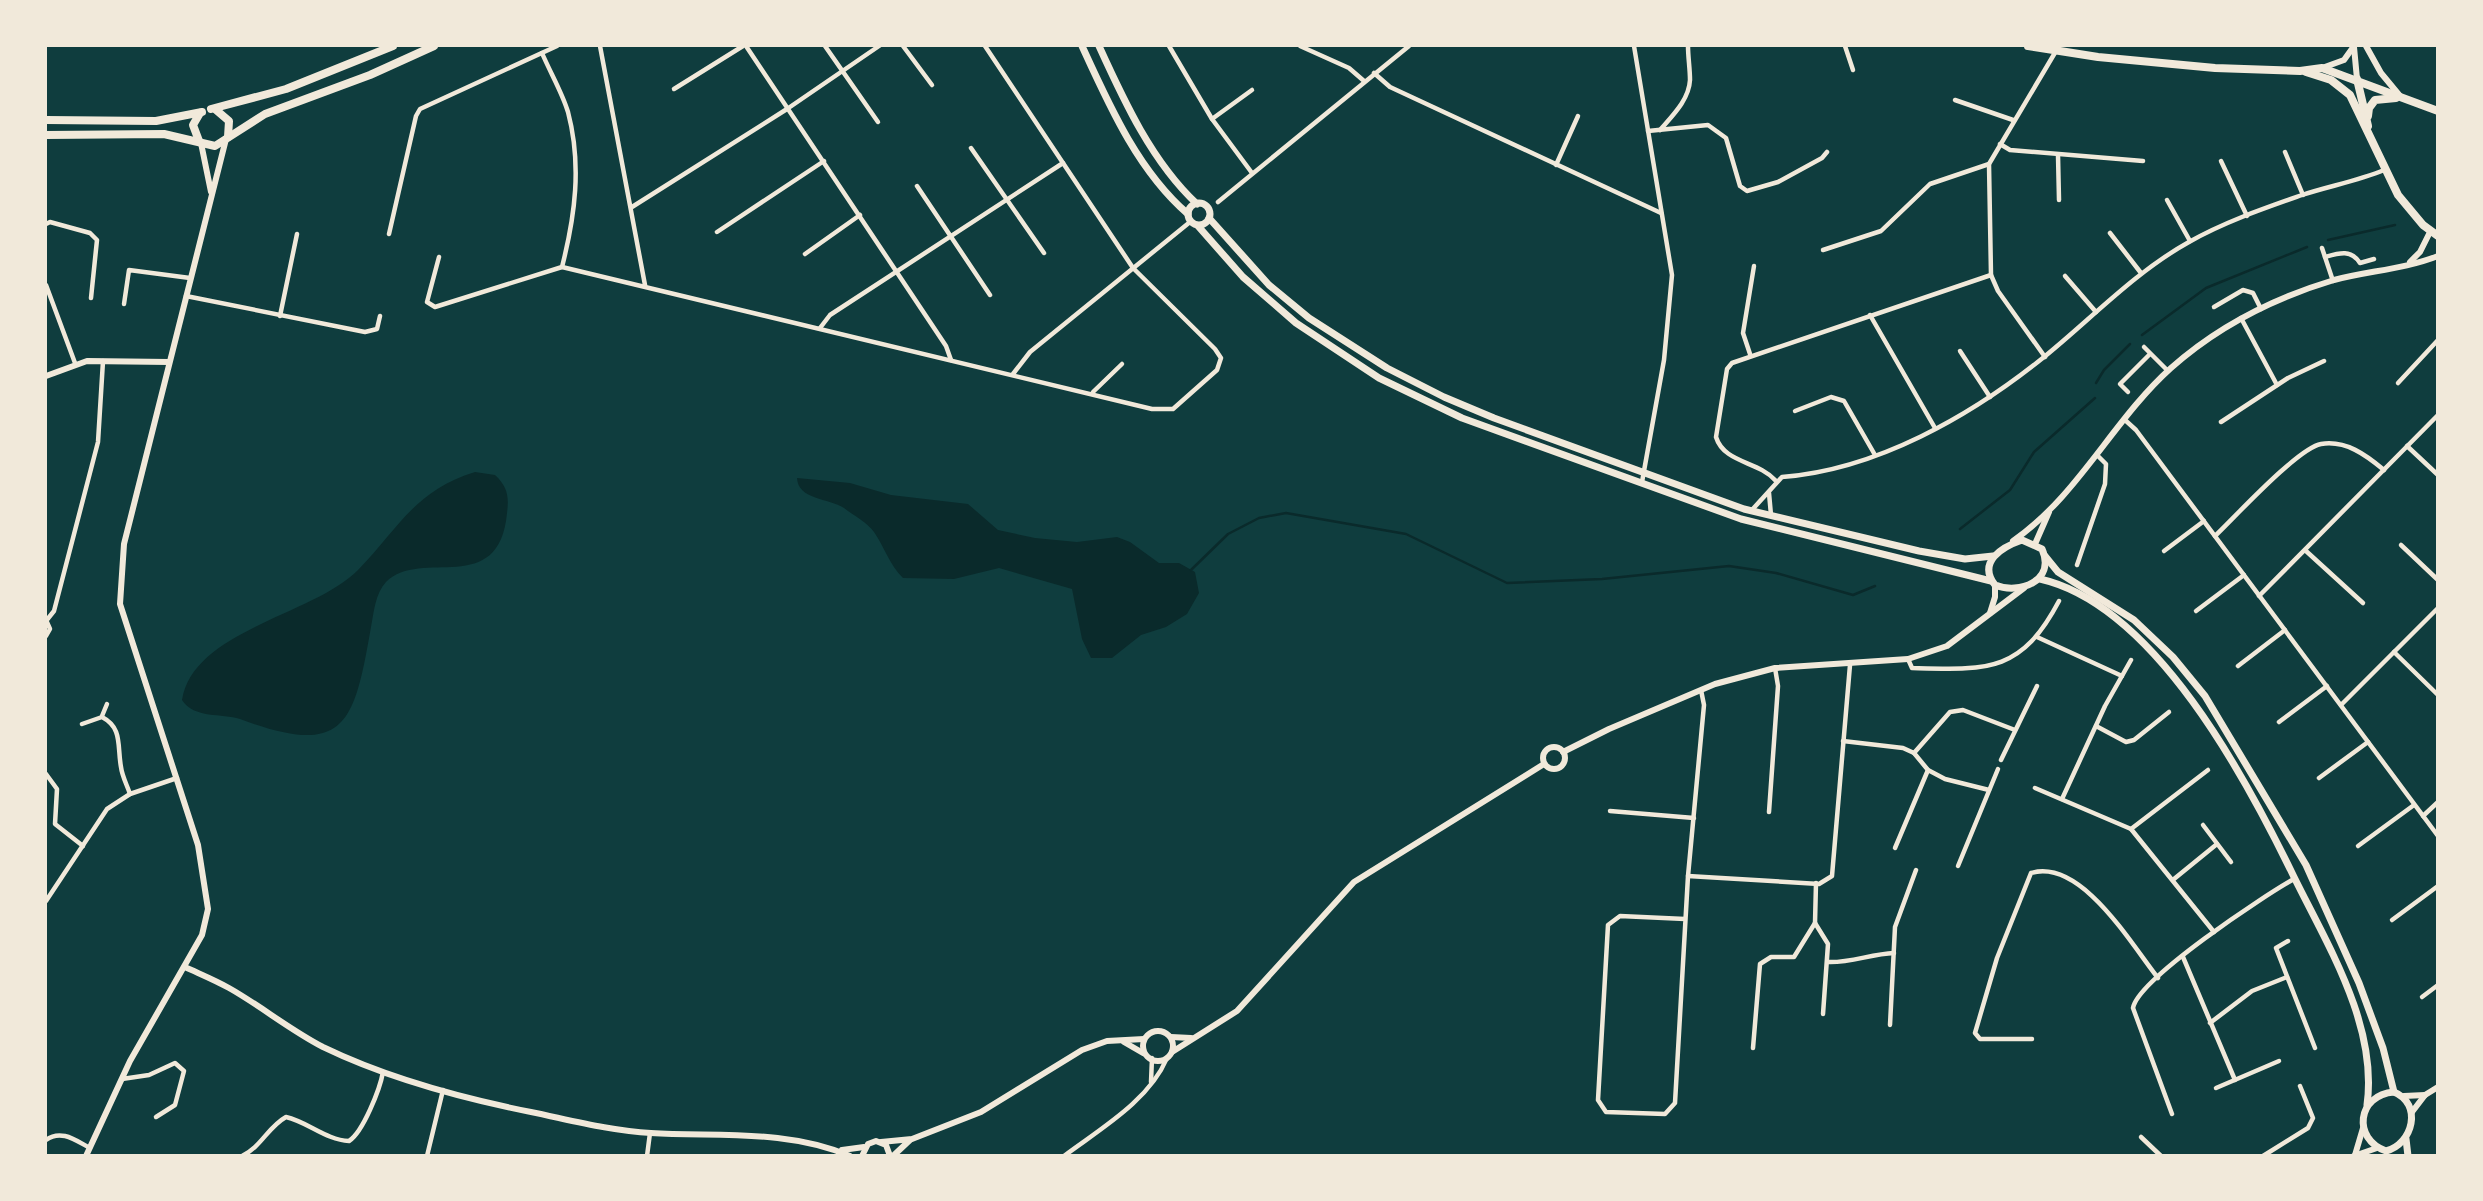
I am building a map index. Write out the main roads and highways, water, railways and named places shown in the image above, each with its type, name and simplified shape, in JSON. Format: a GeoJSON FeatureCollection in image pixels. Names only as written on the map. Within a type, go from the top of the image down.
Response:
{"type":"FeatureCollection","features":[{"type":"Feature","properties":{"kind":"highway"},"geometry":{"type":"LineString","coordinates":[[46,120],[156,121],[286,89],[393,46]]}},
{"type":"Feature","properties":{"kind":"highway"},"geometry":{"type":"LineString","coordinates":[[46,135],[164,134],[215,146],[265,114],[370,75],[434,46]]}},
{"type":"Feature","properties":{"kind":"highway"},"geometry":{"type":"LineString","coordinates":[[2028,46],[2098,57],[2215,68],[2300,71],[2322,68],[2438,111]]}},
{"type":"Feature","properties":{"kind":"highway"},"geometry":{"type":"LineString","coordinates":[[2045,46],[2056,50]]}},
{"type":"Feature","properties":{"kind":"highway"},"geometry":{"type":"LineString","coordinates":[[2300,71],[2331,80],[2350,95],[2384,170],[2400,197],[2435,236]]}},
{"type":"Feature","properties":{"kind":"highway"},"geometry":{"type":"LineString","coordinates":[[2357,79],[2371,140]]}},
{"type":"Feature","properties":{"kind":"highway"},"geometry":{"type":"LineString","coordinates":[[2368,122],[2369,108],[2375,100],[2402,98]]}},
{"type":"Feature","properties":{"kind":"highway"},"geometry":{"type":"LineString","coordinates":[[211,109],[226,116],[230,126],[227,138]]}},
{"type":"Feature","properties":{"kind":"highway"},"geometry":{"type":"LineString","coordinates":[[200,142],[193,125],[202,111]]}},
{"type":"Feature","properties":{"kind":"main road"},"geometry":{"type":"LineString","coordinates":[[1082,46],[1099,83],[1149,172],[1169,197],[1243,277],[1296,323],[1379,378],[1461,418],[1741,519],[1993,583],[2005,590],[2024,588],[2040,579],[2059,583],[2105,612],[2132,634],[2165,669],[2213,731],[2238,770],[2295,878],[2351,998],[2369,1059],[2363,1128],[2366,1136],[2377,1148],[2388,1153],[2406,1139]]}},
{"type":"Feature","properties":{"kind":"main road"},"geometry":{"type":"LineString","coordinates":[[1099,46],[1115,81],[1157,155],[1181,189],[1197,204],[1208,206],[1209,218],[1269,285],[1309,318],[1387,368],[1494,418],[1751,511],[1919,551],[1965,559],[1993,556],[2009,544],[2022,540],[2035,544],[2058,572],[2134,621],[2173,657],[2205,696],[2259,782],[2311,877],[2359,983],[2383,1048],[2394,1092]]}},
{"type":"Feature","properties":{"kind":"main road"},"geometry":{"type":"LineString","coordinates":[[1189,218],[1197,204]]}},
{"type":"Feature","properties":{"kind":"main road"},"geometry":{"type":"LineString","coordinates":[[1198,226],[1209,218]]}},
{"type":"Feature","properties":{"kind":"main road"},"geometry":{"type":"LineString","coordinates":[[1993,556],[1989,572],[1993,583]]}},
{"type":"Feature","properties":{"kind":"main road"},"geometry":{"type":"LineString","coordinates":[[2040,579],[2045,556]]}},
{"type":"Feature","properties":{"kind":"main road"},"geometry":{"type":"LineString","coordinates":[[2367,1105],[2373,1097],[2394,1092],[2404,1096],[2412,1112],[2406,1139],[2408,1156]]}},
{"type":"Feature","properties":{"kind":"water"},"geometry":{"type":"Polygon","coordinates":[[[475,472],[495,475],[505,488],[508,507],[501,539],[490,555],[474,563],[457,567],[419,569],[401,573],[386,582],[376,603],[358,688],[350,709],[339,724],[324,733],[303,735],[233,717],[201,713],[187,706],[182,700],[191,676],[208,656],[231,640],[338,586],[358,570],[422,500],[454,480],[475,472]]]}},
{"type":"Feature","properties":{"kind":"water"},"geometry":{"type":"Polygon","coordinates":[[[797,478],[850,483],[891,495],[968,504],[998,530],[1035,538],[1077,542],[1117,537],[1130,542],[1159,563],[1179,563],[1195,572],[1199,593],[1187,614],[1166,627],[1141,635],[1112,658],[1091,658],[1082,639],[1072,589],[999,568],[954,579],[903,578],[868,525],[838,505],[808,495],[799,485],[797,478]]]}},
{"type":"Feature","properties":{"kind":"waterway"},"geometry":{"type":"LineString","coordinates":[[2328,240],[2395,225]]}},
{"type":"Feature","properties":{"kind":"waterway"},"geometry":{"type":"LineString","coordinates":[[2142,335],[2206,288],[2307,247]]}},
{"type":"Feature","properties":{"kind":"waterway"},"geometry":{"type":"LineString","coordinates":[[2096,383],[2104,370],[2130,344]]}},
{"type":"Feature","properties":{"kind":"waterway"},"geometry":{"type":"LineString","coordinates":[[1960,529],[2010,490],[2034,452],[2095,398]]}},
{"type":"Feature","properties":{"kind":"waterway"},"geometry":{"type":"LineString","coordinates":[[1191,570],[1228,534],[1259,518],[1286,513],[1406,534],[1507,583],[1602,579],[1729,566],[1776,573],[1853,595],[1875,586]]}}]}
